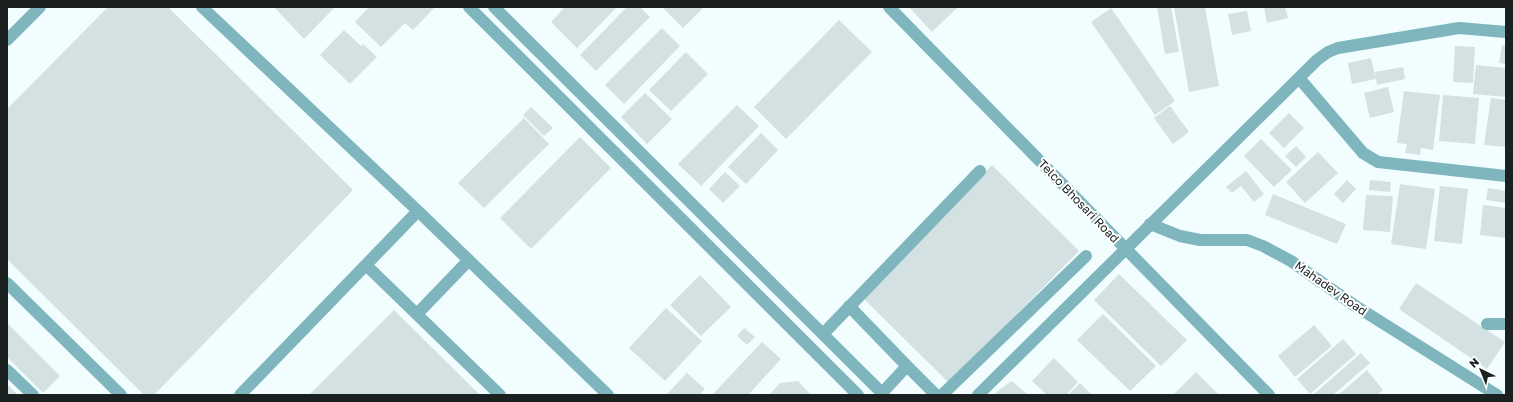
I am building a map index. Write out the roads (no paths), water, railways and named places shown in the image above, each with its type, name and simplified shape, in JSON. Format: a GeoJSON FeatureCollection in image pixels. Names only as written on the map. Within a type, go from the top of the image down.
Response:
{"type":"FeatureCollection","features":[{"type":"Feature","properties":{"kind":"street"},"geometry":{"type":"LineString","coordinates":[[7,40],[40,7]]}},
{"type":"Feature","properties":{"kind":"street"},"geometry":{"type":"LineString","coordinates":[[202,7],[418,211],[608,395]]}},
{"type":"Feature","properties":{"kind":"street"},"geometry":{"type":"LineString","coordinates":[[469,7],[858,395]]}},
{"type":"Feature","properties":{"kind":"street"},"geometry":{"type":"LineString","coordinates":[[494,7],[883,394],[907,366]]}},
{"type":"Feature","properties":{"kind":"street","name":"Telco Bhosari Road"},"geometry":{"type":"LineString","coordinates":[[888,7],[1269,395]]}},
{"type":"Feature","properties":{"kind":"street"},"geometry":{"type":"LineString","coordinates":[[978,395],[1317,60],[1328,52],[1338,48],[1459,28],[1506,32]]}},
{"type":"Feature","properties":{"kind":"street"},"geometry":{"type":"LineString","coordinates":[[1299,78],[1363,153],[1378,162],[1506,176]]}},
{"type":"Feature","properties":{"kind":"street"},"geometry":{"type":"LineString","coordinates":[[823,334],[980,171]]}},
{"type":"Feature","properties":{"kind":"street"},"geometry":{"type":"LineString","coordinates":[[240,395],[418,211]]}},
{"type":"Feature","properties":{"kind":"street","name":"Mahadev Road"},"geometry":{"type":"LineString","coordinates":[[1150,224],[1180,236],[1200,240],[1247,240],[1263,246],[1291,261],[1354,305],[1497,395]]}},
{"type":"Feature","properties":{"kind":"street"},"geometry":{"type":"LineString","coordinates":[[942,395],[1086,256]]}},
{"type":"Feature","properties":{"kind":"street"},"geometry":{"type":"LineString","coordinates":[[417,314],[469,260]]}},
{"type":"Feature","properties":{"kind":"street"},"geometry":{"type":"LineString","coordinates":[[366,265],[500,395]]}},
{"type":"Feature","properties":{"kind":"street"},"geometry":{"type":"LineString","coordinates":[[7,283],[121,395]]}},
{"type":"Feature","properties":{"kind":"street"},"geometry":{"type":"LineString","coordinates":[[849,306],[936,395]]}},
{"type":"Feature","properties":{"kind":"street"},"geometry":{"type":"LineString","coordinates":[[1487,324],[1506,324]]}},
{"type":"Feature","properties":{"kind":"street"},"geometry":{"type":"LineString","coordinates":[[7,370],[33,395]]}}]}
